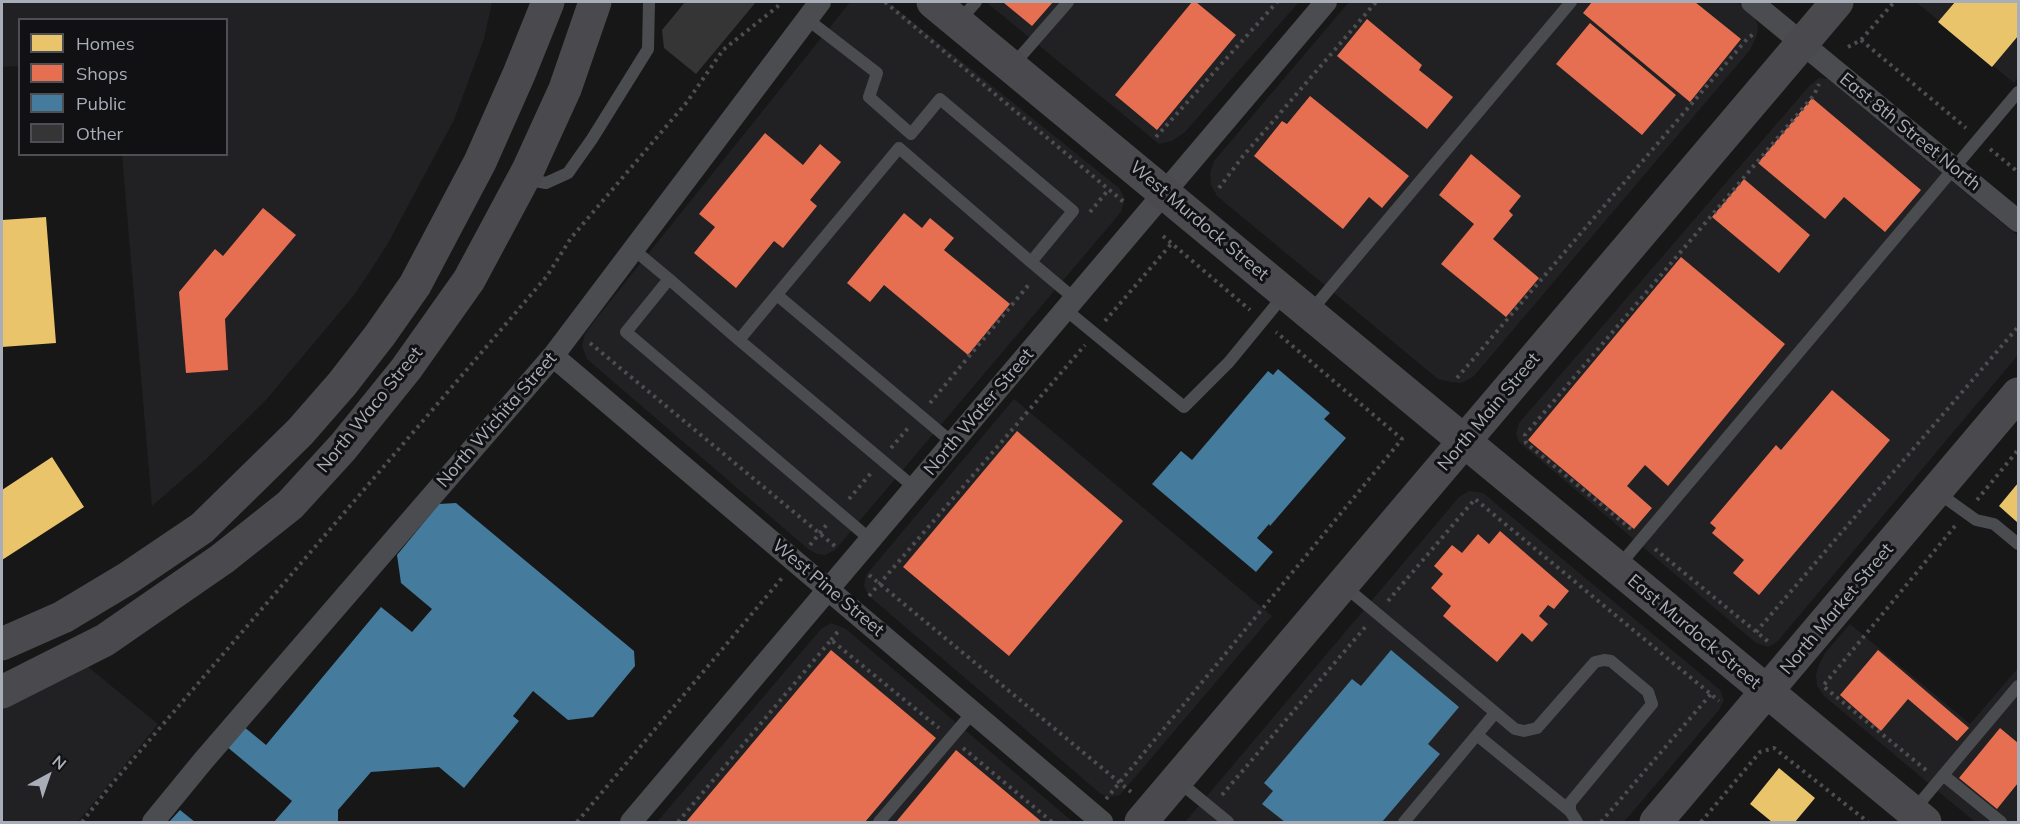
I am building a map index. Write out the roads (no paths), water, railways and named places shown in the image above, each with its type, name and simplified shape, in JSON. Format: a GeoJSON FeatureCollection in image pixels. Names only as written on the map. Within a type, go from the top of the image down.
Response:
{"type":"FeatureCollection","features":[{"type":"Feature","properties":{"kind":"street"},"geometry":{"type":"LineString","coordinates":[[2,644],[63,617],[128,578],[202,528],[267,466],[342,384],[415,285],[480,162],[548,2]]}},
{"type":"Feature","properties":{"kind":"street","name":"North Waco Street"},"geometry":{"type":"LineString","coordinates":[[2,692],[105,640],[222,560],[290,505],[343,447],[406,369],[469,280],[524,179],[565,89],[596,2]]}},
{"type":"Feature","properties":{"kind":"street","name":"West Murdock Street"},"geometry":{"type":"LineString","coordinates":[[933,2],[967,12],[1012,66],[1464,440]]}},
{"type":"Feature","properties":{"kind":"street","name":"North Water Street"},"geometry":{"type":"LineString","coordinates":[[632,822],[1326,2]]}},
{"type":"Feature","properties":{"kind":"street","name":"East 8th Street North"},"geometry":{"type":"LineString","coordinates":[[1752,2],[2019,221]]}},
{"type":"Feature","properties":{"kind":"street","name":"North Main Street"},"geometry":{"type":"LineString","coordinates":[[1146,816],[1837,2]]}},
{"type":"Feature","properties":{"kind":"street","name":"North Wichita Street"},"geometry":{"type":"LineString","coordinates":[[153,822],[210,752],[553,356],[814,10]]}},
{"type":"Feature","properties":{"kind":"street","name":"West Pine Street"},"geometry":{"type":"LineString","coordinates":[[553,356],[1097,819]]}},
{"type":"Feature","properties":{"kind":"street","name":"North Market Street"},"geometry":{"type":"LineString","coordinates":[[1656,822],[2019,394]]}},
{"type":"Feature","properties":{"kind":"street","name":"East Murdock Street"},"geometry":{"type":"LineString","coordinates":[[1464,440],[1767,692],[1913,819]]}},
{"type":"Feature","properties":{"kind":"lane"},"geometry":{"type":"LineString","coordinates":[[524,179],[546,183],[568,173],[648,49],[649,2]]}},
{"type":"Feature","properties":{"kind":"lane"},"geometry":{"type":"LineString","coordinates":[[1012,66],[1068,2]]}},
{"type":"Feature","properties":{"kind":"lane"},"geometry":{"type":"LineString","coordinates":[[899,148],[1031,262],[1095,334],[1184,407],[1229,362],[1263,321],[1298,303],[1571,2]]}},
{"type":"Feature","properties":{"kind":"lane"},"geometry":{"type":"LineString","coordinates":[[814,10],[877,73],[869,97],[911,134]]}},
{"type":"Feature","properties":{"kind":"lane"},"geometry":{"type":"LineString","coordinates":[[1617,568],[2019,92]]}},
{"type":"Feature","properties":{"kind":"lane"},"geometry":{"type":"LineString","coordinates":[[739,340],[940,99],[1073,210],[1031,262]]}},
{"type":"Feature","properties":{"kind":"lane"},"geometry":{"type":"LineString","coordinates":[[633,249],[915,488]]}},
{"type":"Feature","properties":{"kind":"lane"},"geometry":{"type":"LineString","coordinates":[[669,279],[626,332],[871,540]]}},
{"type":"Feature","properties":{"kind":"lane"},"geometry":{"type":"LineString","coordinates":[[777,296],[953,443]]}},
{"type":"Feature","properties":{"kind":"lane"},"geometry":{"type":"LineString","coordinates":[[1936,491],[1976,520],[1994,524],[2019,544]]}},
{"type":"Feature","properties":{"kind":"lane"},"geometry":{"type":"LineString","coordinates":[[1342,584],[1515,729],[1524,731],[1538,728],[1595,662],[1611,661],[1648,692],[1652,704],[1570,802],[1570,811]]}},
{"type":"Feature","properties":{"kind":"lane"},"geometry":{"type":"LineString","coordinates":[[1913,819],[1941,778],[2019,686]]}},
{"type":"Feature","properties":{"kind":"lane"},"geometry":{"type":"LineString","coordinates":[[879,822],[973,712]]}},
{"type":"Feature","properties":{"kind":"lane"},"geometry":{"type":"LineString","coordinates":[[1404,822],[1495,713]]}},
{"type":"Feature","properties":{"kind":"lane"},"geometry":{"type":"LineString","coordinates":[[1477,735],[1570,811],[1577,822]]}},
{"type":"Feature","properties":{"kind":"lane"},"geometry":{"type":"LineString","coordinates":[[1941,778],[2001,822]]}},
{"type":"Feature","properties":{"kind":"lane"},"geometry":{"type":"LineString","coordinates":[[1177,780],[1228,822]]}}]}
